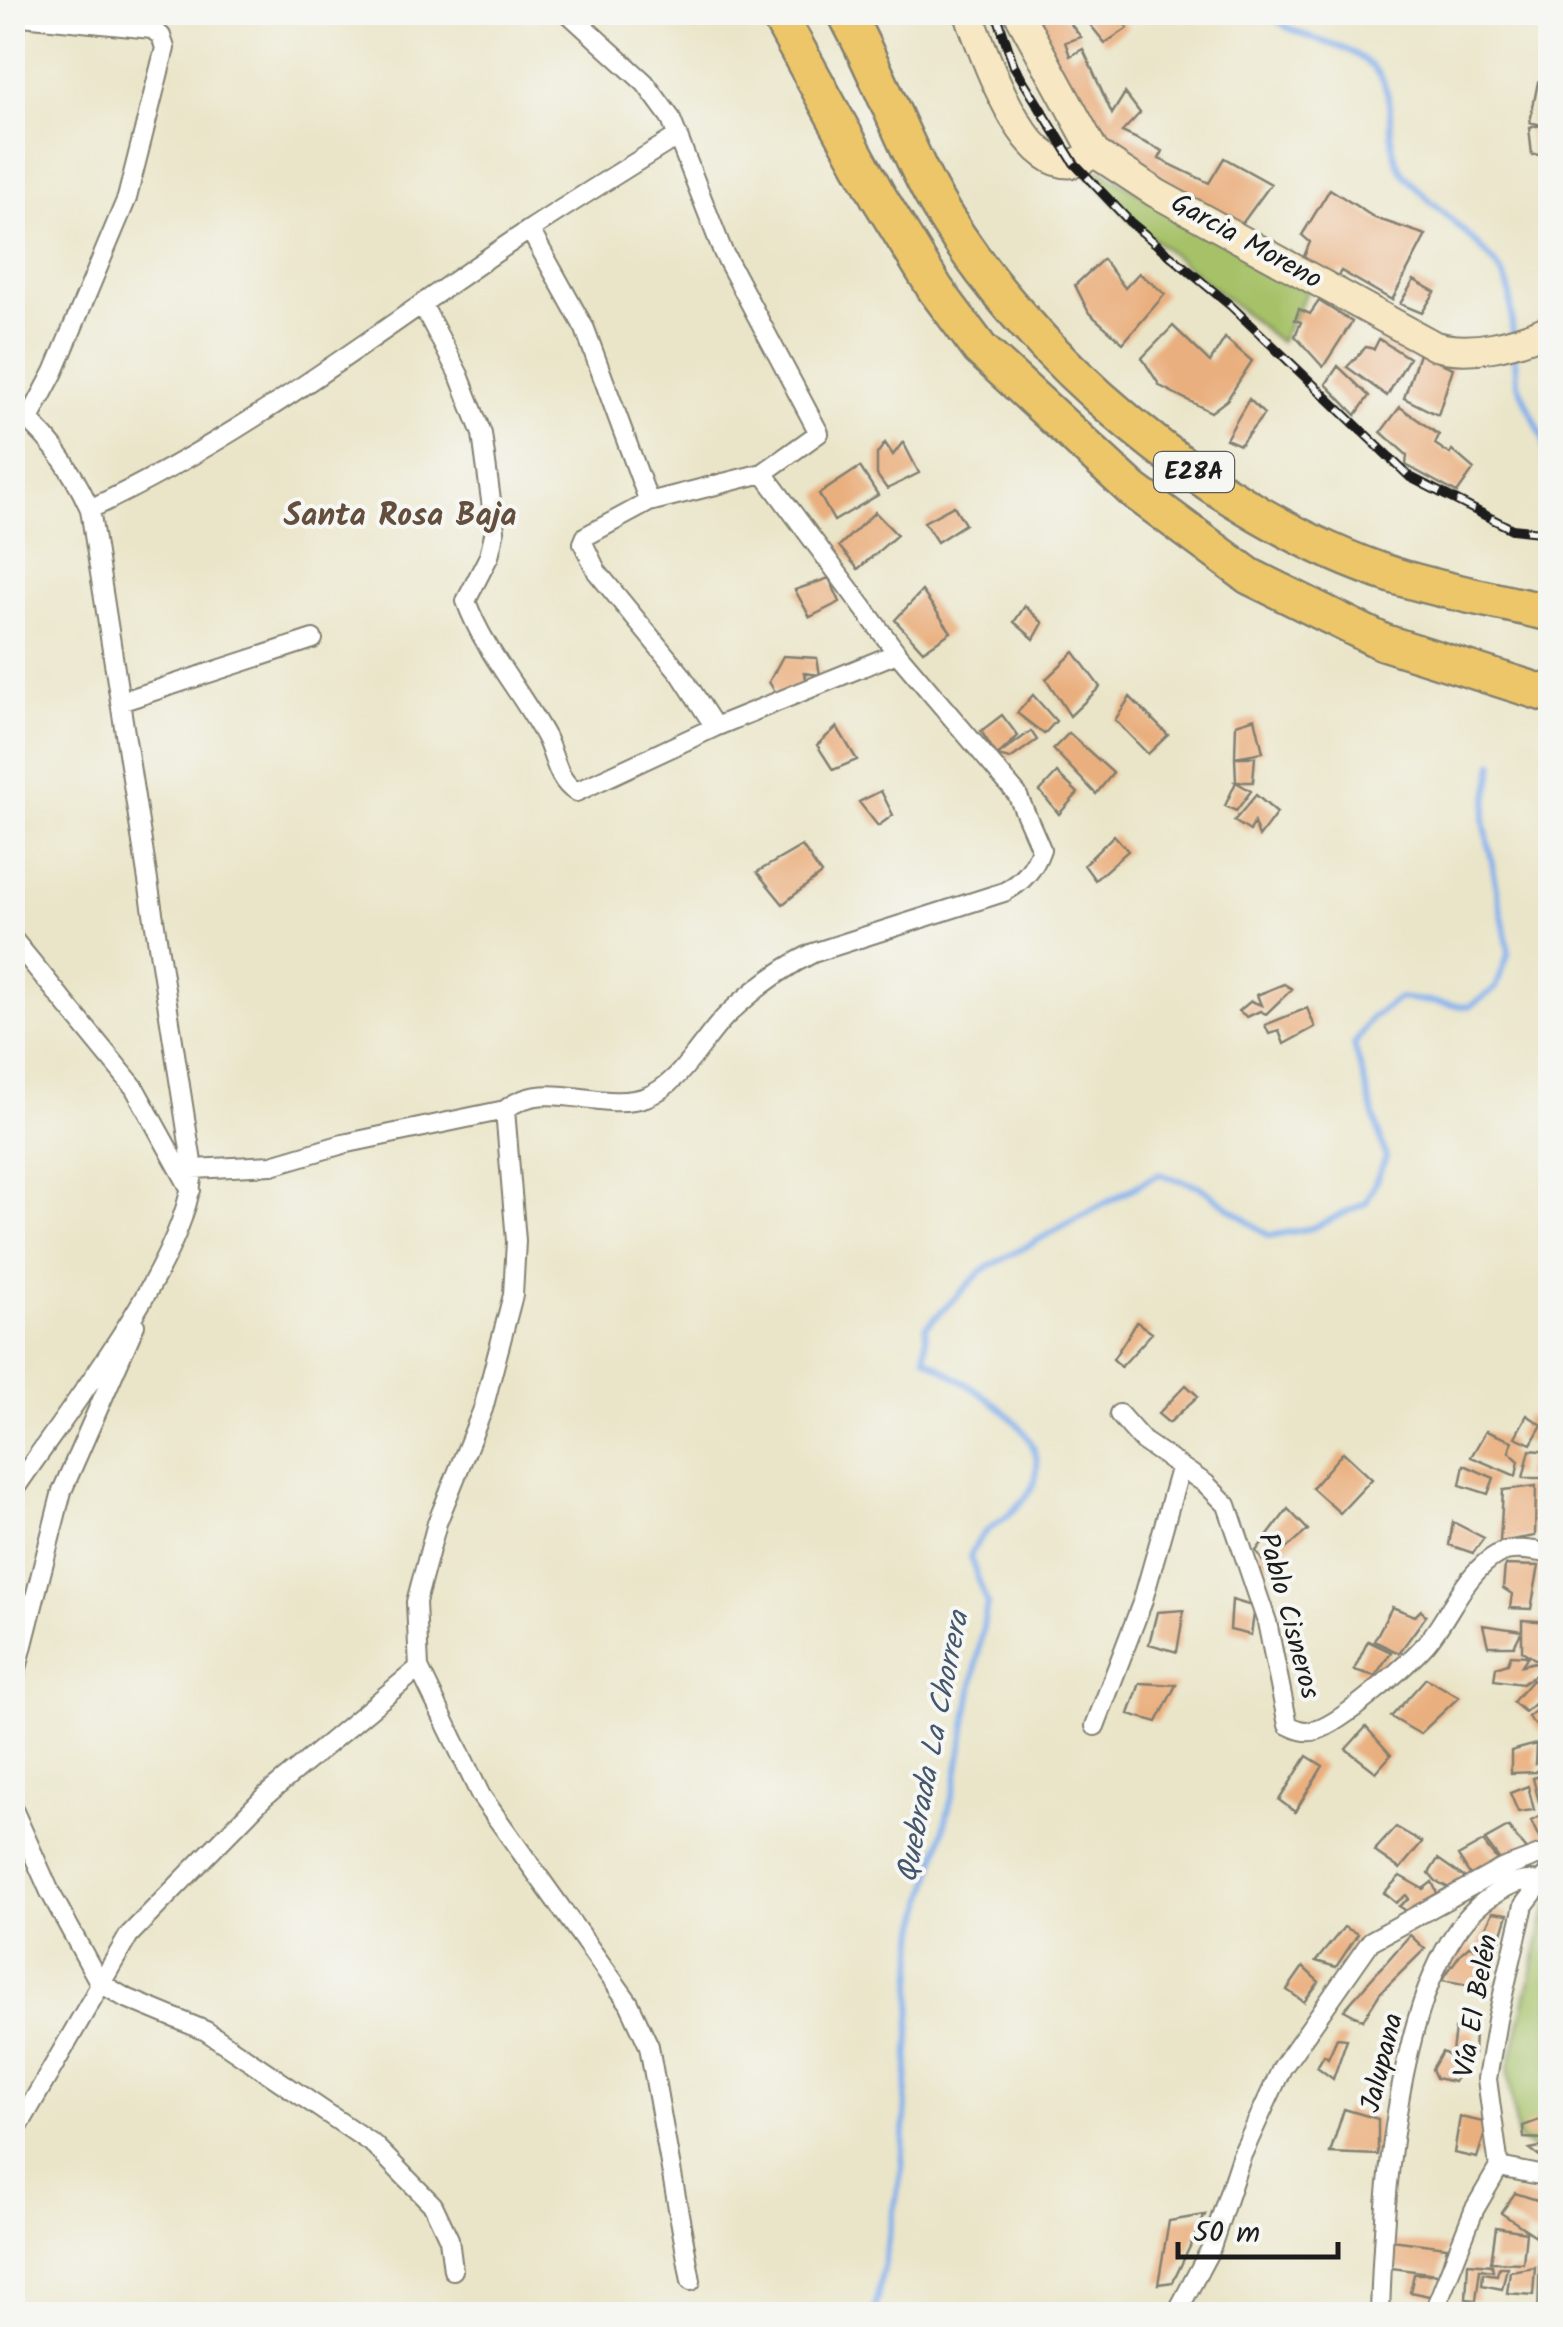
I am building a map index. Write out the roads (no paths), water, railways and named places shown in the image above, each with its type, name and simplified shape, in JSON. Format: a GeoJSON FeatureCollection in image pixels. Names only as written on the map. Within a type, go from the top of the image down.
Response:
{"type":"FeatureCollection","features":[{"type":"Feature","properties":{"kind":"highway","name":"E28A"},"geometry":{"type":"LineString","coordinates":[[777,12],[878,196],[936,290],[980,349],[1119,478],[1249,576],[1383,642],[1550,695]]}},
{"type":"Feature","properties":{"kind":"highway","name":"E28A"},"geometry":{"type":"LineString","coordinates":[[845,12],[931,192],[997,289],[1068,367],[1166,456],[1306,540],[1394,576],[1550,613]]}},
{"type":"Feature","properties":{"kind":"street"},"geometry":{"type":"LineString","coordinates":[[567,12],[646,83],[678,136],[722,252],[819,433],[763,474],[648,502],[586,536],[586,554],[642,632],[680,672],[716,727]]}},
{"type":"Feature","properties":{"kind":"street"},"geometry":{"type":"LineString","coordinates":[[968,12],[1002,94],[1035,151],[1057,162],[1074,164],[1094,153],[1018,12]]}},
{"type":"Feature","properties":{"kind":"street"},"geometry":{"type":"LineString","coordinates":[[12,15],[152,29],[161,36],[165,48],[127,198],[54,372],[29,419]]}},
{"type":"Feature","properties":{"kind":"street"},"geometry":{"type":"LineString","coordinates":[[90,508],[171,470],[678,136]]}},
{"type":"Feature","properties":{"kind":"street","name":"Garcia Moreno"},"geometry":{"type":"LineString","coordinates":[[1094,153],[1434,346],[1457,352],[1538,334]]}},
{"type":"Feature","properties":{"kind":"street"},"geometry":{"type":"LineString","coordinates":[[530,230],[585,330],[648,502]]}},
{"type":"Feature","properties":{"kind":"street"},"geometry":{"type":"LineString","coordinates":[[422,304],[460,375],[482,434],[495,530],[489,556],[466,601],[478,632],[547,741],[567,786],[576,792],[716,727],[897,653]]}},
{"type":"Feature","properties":{"kind":"street"},"geometry":{"type":"LineString","coordinates":[[12,407],[29,419],[65,461],[90,508],[193,1170],[192,1192],[62,1492],[12,1688]]}},
{"type":"Feature","properties":{"kind":"street"},"geometry":{"type":"LineString","coordinates":[[193,1170],[272,1165],[343,1144],[504,1110],[539,1094],[614,1102],[646,1097],[667,1085],[725,1017],[786,967],[813,953],[1004,892],[1028,874],[1041,848],[1016,794],[897,653],[763,474]]}},
{"type":"Feature","properties":{"kind":"street"},"geometry":{"type":"LineString","coordinates":[[120,702],[313,639]]}},
{"type":"Feature","properties":{"kind":"street"},"geometry":{"type":"LineString","coordinates":[[12,938],[134,1088],[192,1192]]}},
{"type":"Feature","properties":{"kind":"street"},"geometry":{"type":"LineString","coordinates":[[504,1110],[516,1240],[513,1295],[482,1409],[438,1523],[416,1602],[419,1668],[482,1796],[629,2003],[649,2046],[691,2281]]}},
{"type":"Feature","properties":{"kind":"street"},"geometry":{"type":"LineString","coordinates":[[12,1492],[150,1290]]}},
{"type":"Feature","properties":{"kind":"street","name":"Pablo Cisneros"},"geometry":{"type":"LineString","coordinates":[[1120,1414],[1143,1441],[1206,1484],[1227,1505],[1267,1622],[1288,1724],[1300,1732],[1319,1730],[1392,1675],[1426,1644],[1474,1575],[1496,1555],[1506,1551],[1550,1554]]}},
{"type":"Feature","properties":{"kind":"street"},"geometry":{"type":"LineString","coordinates":[[1096,1726],[1142,1602],[1180,1468]]}},
{"type":"Feature","properties":{"kind":"street"},"geometry":{"type":"LineString","coordinates":[[12,2136],[129,1935],[264,1797],[419,1668]]}},
{"type":"Feature","properties":{"kind":"street"},"geometry":{"type":"LineString","coordinates":[[12,1807],[50,1892],[99,1982],[124,1998],[206,2031],[374,2145],[432,2204],[448,2239],[454,2270]]}},
{"type":"Feature","properties":{"kind":"street"},"geometry":{"type":"LineString","coordinates":[[1176,2314],[1210,2250],[1241,2157],[1282,2068],[1370,1941],[1502,1870],[1550,1850]]}},
{"type":"Feature","properties":{"kind":"street","name":"Vía El Belén"},"geometry":{"type":"LineString","coordinates":[[1499,2167],[1487,2080],[1524,1906],[1544,1877]]}},
{"type":"Feature","properties":{"kind":"street","name":"Jalupana"},"geometry":{"type":"LineString","coordinates":[[1380,2314],[1383,2227],[1398,2100],[1421,2016],[1443,1961],[1471,1911],[1504,1888],[1544,1877]]}},
{"type":"Feature","properties":{"kind":"street"},"geometry":{"type":"LineString","coordinates":[[1433,2314],[1474,2210],[1499,2167],[1550,2177]]}},
{"type":"Feature","properties":{"kind":"street"},"geometry":{"type":"LineString","coordinates":[[1548,2314],[1550,2219]]}},
{"type":"Feature","properties":{"kind":"waterway","name":"Quebrada La Chorrera"},"geometry":{"type":"LineString","coordinates":[[1269,12],[1303,35],[1352,53],[1377,72],[1389,100],[1392,143],[1402,171],[1503,275],[1510,294],[1513,335]]}},
{"type":"Feature","properties":{"kind":"waterway","name":"Quebrada La Chorrera"},"geometry":{"type":"LineString","coordinates":[[1514,347],[1517,382],[1544,440],[1545,465]]}},
{"type":"Feature","properties":{"kind":"waterway","name":"Quebrada La Chorrera"},"geometry":{"type":"LineString","coordinates":[[874,2314],[902,2168],[916,1937],[956,1781],[987,1604],[970,1557],[984,1533],[1016,1508],[1034,1484],[1037,1461],[1029,1439],[1013,1420],[925,1357],[926,1327],[983,1270],[1159,1174],[1199,1186],[1269,1236],[1312,1228],[1366,1203],[1386,1158],[1354,1045],[1371,1018],[1399,998],[1469,1007],[1496,988],[1509,952],[1484,820],[1494,763]]}},
{"type":"Feature","properties":{"kind":"railway"},"geometry":{"type":"LineString","coordinates":[[996,12],[1014,66],[1074,163],[1130,222],[1231,306],[1410,477],[1512,529],[1550,533]]}},
{"type":"Feature","properties":{"kind":"district","name":"Santa Rosa Baja"},"geometry":{"type":"Point","coordinates":[400,516]}}]}
